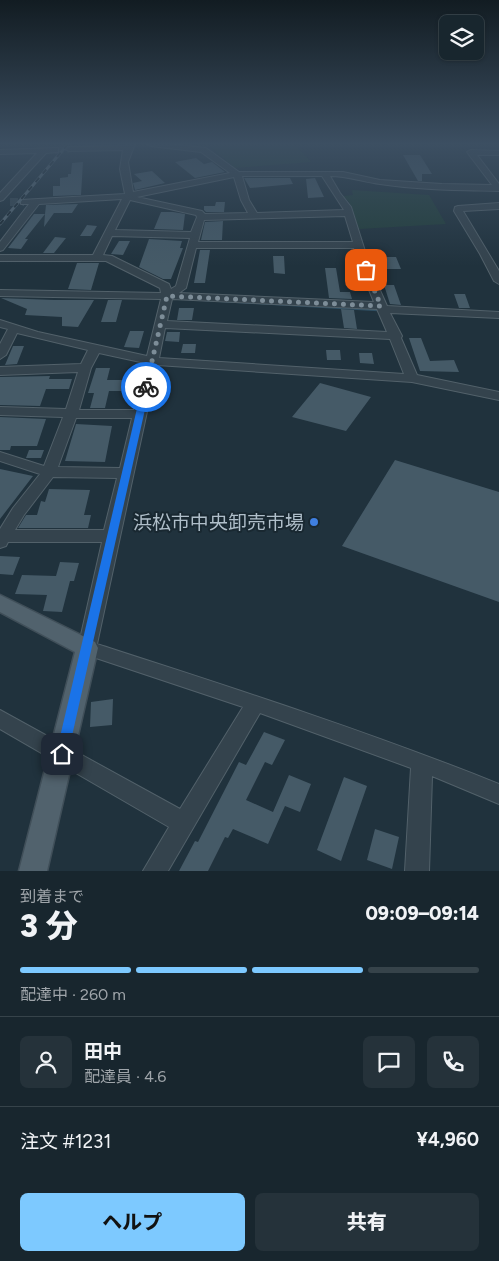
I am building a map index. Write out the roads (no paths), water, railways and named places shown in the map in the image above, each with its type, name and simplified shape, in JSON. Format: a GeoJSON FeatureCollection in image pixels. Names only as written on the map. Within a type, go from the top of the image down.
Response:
{"type":"FeatureCollection","features":[{"type":"Feature","properties":{"kind":"main road"},"geometry":{"type":"LineString","coordinates":[[0,603],[87,648],[33,871]]}},
{"type":"Feature","properties":{"kind":"street"},"geometry":{"type":"LineString","coordinates":[[3,200],[16,185]]}},
{"type":"Feature","properties":{"kind":"street"},"geometry":{"type":"LineString","coordinates":[[97,257],[128,196],[126,185]]}},
{"type":"Feature","properties":{"kind":"street"},"geometry":{"type":"LineString","coordinates":[[24,202],[35,203],[128,196],[184,185]]}},
{"type":"Feature","properties":{"kind":"street"},"geometry":{"type":"LineString","coordinates":[[240,185],[245,200],[254,215]]}},
{"type":"Feature","properties":{"kind":"street"},"geometry":{"type":"LineString","coordinates":[[331,185],[347,207],[366,270],[396,336],[412,378]]}},
{"type":"Feature","properties":{"kind":"street"},"geometry":{"type":"LineString","coordinates":[[413,185],[499,188]]}},
{"type":"Feature","properties":{"kind":"street"},"geometry":{"type":"LineString","coordinates":[[128,196],[199,213],[202,217],[349,212]]}},
{"type":"Feature","properties":{"kind":"street"},"geometry":{"type":"LineString","coordinates":[[0,248],[35,203]]}},
{"type":"Feature","properties":{"kind":"street"},"geometry":{"type":"LineString","coordinates":[[499,206],[458,209],[458,211],[486,254],[499,281]]}},
{"type":"Feature","properties":{"kind":"street"},"geometry":{"type":"LineString","coordinates":[[167,296],[181,288],[202,217]]}},
{"type":"Feature","properties":{"kind":"street"},"geometry":{"type":"LineString","coordinates":[[109,233],[194,240],[358,244]]}},
{"type":"Feature","properties":{"kind":"street"},"geometry":{"type":"LineString","coordinates":[[0,258],[108,258],[165,286],[167,296],[125,473],[87,648],[422,762],[499,794]]}},
{"type":"Feature","properties":{"kind":"street"},"geometry":{"type":"LineString","coordinates":[[0,293],[167,296],[499,315]]}},
{"type":"Feature","properties":{"kind":"street"},"geometry":{"type":"LineString","coordinates":[[0,323],[151,361],[412,378],[499,396]]}},
{"type":"Feature","properties":{"kind":"street"},"geometry":{"type":"LineString","coordinates":[[159,324],[396,336]]}},
{"type":"Feature","properties":{"kind":"street"},"geometry":{"type":"LineString","coordinates":[[0,355],[14,328]]}},
{"type":"Feature","properties":{"kind":"street"},"geometry":{"type":"LineString","coordinates":[[2,539],[18,512],[49,472],[71,414],[85,368],[95,348]]}},
{"type":"Feature","properties":{"kind":"street"},"geometry":{"type":"LineString","coordinates":[[0,371],[85,368]]}},
{"type":"Feature","properties":{"kind":"street"},"geometry":{"type":"LineString","coordinates":[[0,412],[140,414]]}},
{"type":"Feature","properties":{"kind":"street"},"geometry":{"type":"LineString","coordinates":[[0,456],[49,472],[125,473]]}},
{"type":"Feature","properties":{"kind":"street"},"geometry":{"type":"LineString","coordinates":[[2,539],[111,536]]}},
{"type":"Feature","properties":{"kind":"street"},"geometry":{"type":"LineString","coordinates":[[155,871],[256,704]]}},
{"type":"Feature","properties":{"kind":"street"},"geometry":{"type":"LineString","coordinates":[[0,719],[184,823]]}},
{"type":"Feature","properties":{"kind":"street"},"geometry":{"type":"LineString","coordinates":[[417,871],[422,762]]}},
{"type":"Feature","properties":{"kind":"waterway"},"geometry":{"type":"LineString","coordinates":[[189,299],[378,310]]}},
{"type":"Feature","properties":{"kind":"tunnel"},"geometry":{"type":"LineString","coordinates":[[10,202],[24,202]]}},
{"type":"Feature","properties":{"kind":"railway"},"geometry":{"type":"LineString","coordinates":[[0,224],[33,185]]}},
{"type":"Feature","properties":{"kind":"place","name":"浜松市中央卸売市場"},"geometry":{"type":"Point","coordinates":[314,522]}}]}
